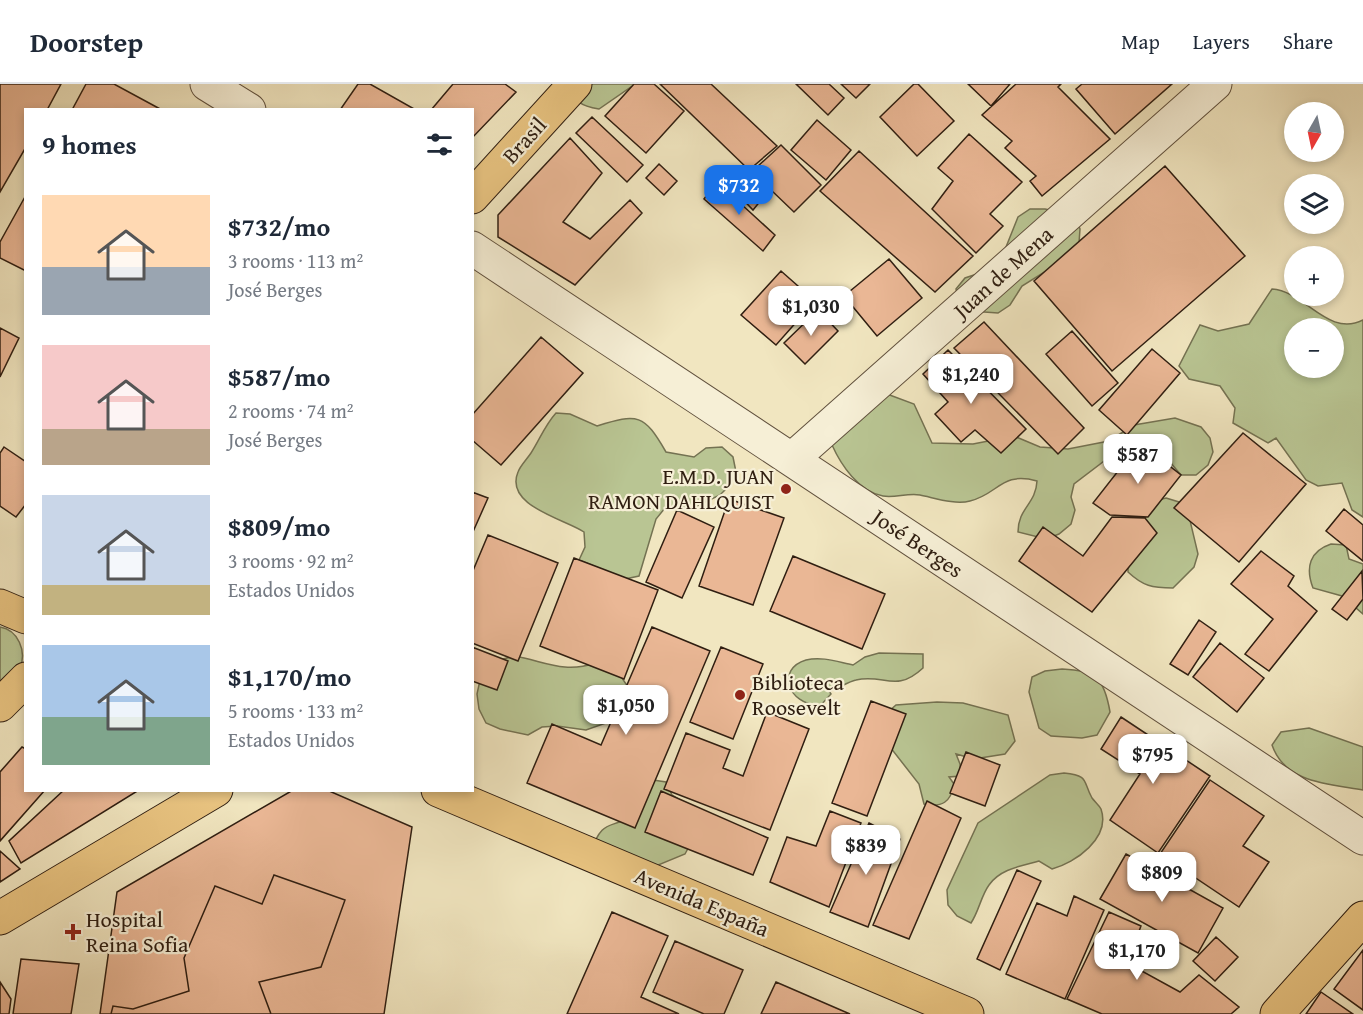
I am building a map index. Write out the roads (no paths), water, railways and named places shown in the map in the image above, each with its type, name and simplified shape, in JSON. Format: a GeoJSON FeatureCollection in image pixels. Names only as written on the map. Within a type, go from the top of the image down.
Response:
{"type":"FeatureCollection","features":[{"type":"Feature","properties":{"kind":"main road","name":"Brasil"},"geometry":{"type":"LineString","coordinates":[[474,195],[575,84]]}},
{"type":"Feature","properties":{"kind":"main road"},"geometry":{"type":"LineString","coordinates":[[0,606],[24,616]]}},
{"type":"Feature","properties":{"kind":"main road"},"geometry":{"type":"LineString","coordinates":[[0,705],[24,681]]}},
{"type":"Feature","properties":{"kind":"main road"},"geometry":{"type":"LineString","coordinates":[[0,918],[213,792]]}},
{"type":"Feature","properties":{"kind":"main road","name":"Avenida España"},"geometry":{"type":"LineString","coordinates":[[443,792],[967,1014]]}},
{"type":"Feature","properties":{"kind":"main road"},"geometry":{"type":"LineString","coordinates":[[1277,1014],[1363,918]]}},
{"type":"Feature","properties":{"kind":"street"},"geometry":{"type":"LineString","coordinates":[[207,84],[246,108]]}},
{"type":"Feature","properties":{"kind":"street","name":"Juan de Mena"},"geometry":{"type":"LineString","coordinates":[[792,459],[1215,84]]}},
{"type":"Feature","properties":{"kind":"street","name":"José Berges"},"geometry":{"type":"LineString","coordinates":[[474,249],[1363,838]]}},
{"type":"Feature","properties":{"kind":"place","name":"E.M.D. JUAN RAMON DAHLQUIST"},"geometry":{"type":"Point","coordinates":[786,489]}},
{"type":"Feature","properties":{"kind":"place","name":"Biblioteca Roosevelt"},"geometry":{"type":"Point","coordinates":[740,695]}},
{"type":"Feature","properties":{"kind":"place","name":"Hospital Reina Sofia"},"geometry":{"type":"Point","coordinates":[73,932]}}]}
